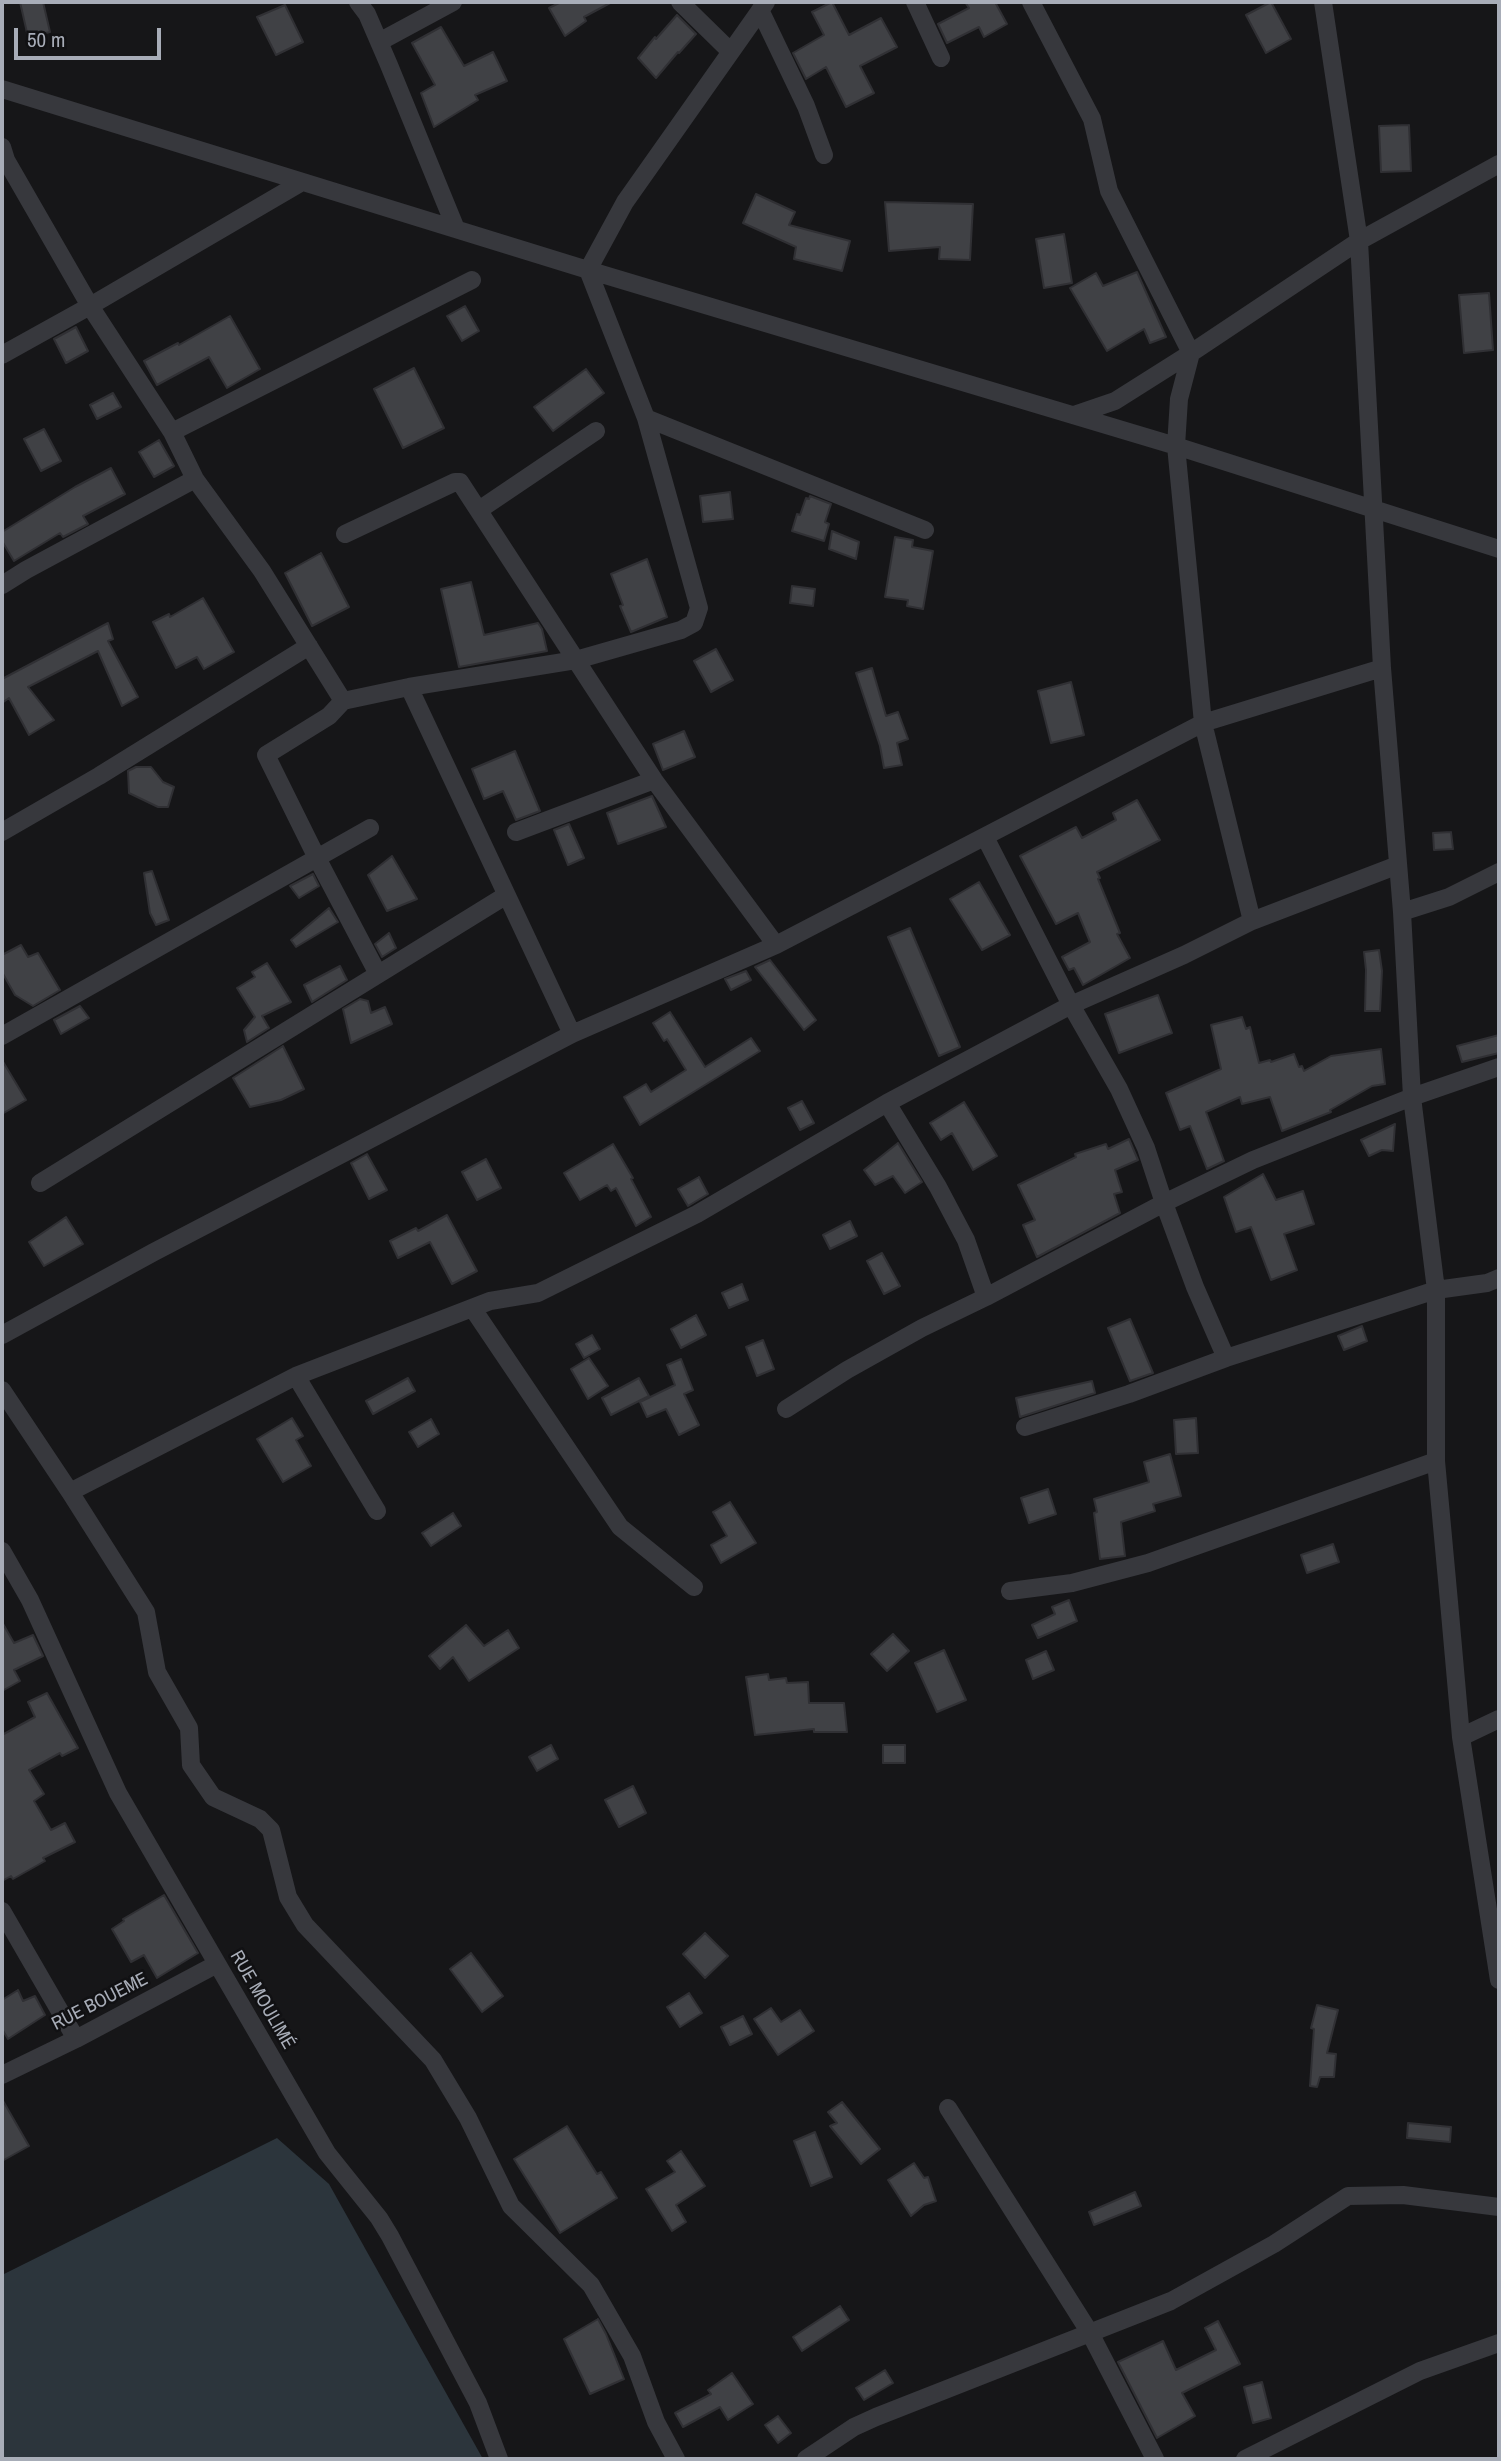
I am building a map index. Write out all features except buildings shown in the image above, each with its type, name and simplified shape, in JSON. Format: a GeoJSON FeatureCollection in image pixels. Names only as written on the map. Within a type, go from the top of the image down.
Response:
{"type":"FeatureCollection","features":[{"type":"Feature","properties":{"kind":"street"},"geometry":{"type":"LineString","coordinates":[[358,2],[367,14],[456,229]]}},
{"type":"Feature","properties":{"kind":"street"},"geometry":{"type":"LineString","coordinates":[[379,42],[453,2]]}},
{"type":"Feature","properties":{"kind":"street"},"geometry":{"type":"LineString","coordinates":[[680,2],[731,52]]}},
{"type":"Feature","properties":{"kind":"street"},"geometry":{"type":"LineString","coordinates":[[915,2],[941,58]]}},
{"type":"Feature","properties":{"kind":"street"},"geometry":{"type":"LineString","coordinates":[[1031,2],[1092,119],[1109,191],[1191,353],[1180,399],[1176,446],[1203,723],[1252,922]]}},
{"type":"Feature","properties":{"kind":"street"},"geometry":{"type":"LineString","coordinates":[[1323,2],[1359,241],[1382,668],[1402,912],[1412,1097],[1436,1290],[1436,1461],[1461,1737],[1499,1980]]}},
{"type":"Feature","properties":{"kind":"street"},"geometry":{"type":"LineString","coordinates":[[378,974],[266,755],[328,716],[343,701],[409,687],[576,660],[681,631],[694,622],[699,608],[646,418],[588,270],[625,202],[763,6]]}},
{"type":"Feature","properties":{"kind":"street"},"geometry":{"type":"LineString","coordinates":[[763,6],[824,155]]}},
{"type":"Feature","properties":{"kind":"street"},"geometry":{"type":"LineString","coordinates":[[2,89],[588,270],[1176,446],[1499,549]]}},
{"type":"Feature","properties":{"kind":"street"},"geometry":{"type":"LineString","coordinates":[[2,148],[6,160],[90,306],[172,432],[195,478],[262,571],[343,701]]}},
{"type":"Feature","properties":{"kind":"street"},"geometry":{"type":"LineString","coordinates":[[1074,415],[1115,401],[1359,241],[1499,164]]}},
{"type":"Feature","properties":{"kind":"street"},"geometry":{"type":"LineString","coordinates":[[2,355],[302,182]]}},
{"type":"Feature","properties":{"kind":"street"},"geometry":{"type":"LineString","coordinates":[[172,432],[472,280]]}},
{"type":"Feature","properties":{"kind":"street"},"geometry":{"type":"LineString","coordinates":[[646,418],[925,530]]}},
{"type":"Feature","properties":{"kind":"street"},"geometry":{"type":"LineString","coordinates":[[479,510],[596,431]]}},
{"type":"Feature","properties":{"kind":"street"},"geometry":{"type":"LineString","coordinates":[[2,585],[195,478]]}},
{"type":"Feature","properties":{"kind":"street"},"geometry":{"type":"LineString","coordinates":[[345,534],[460,482],[654,779],[776,945]]}},
{"type":"Feature","properties":{"kind":"street"},"geometry":{"type":"LineString","coordinates":[[2,832],[99,776],[309,646]]}},
{"type":"Feature","properties":{"kind":"street"},"geometry":{"type":"LineString","coordinates":[[2,1335],[154,1252],[572,1034],[776,945],[1203,723],[1382,668]]}},
{"type":"Feature","properties":{"kind":"street"},"geometry":{"type":"LineString","coordinates":[[409,687],[505,897],[572,1034]]}},
{"type":"Feature","properties":{"kind":"street"},"geometry":{"type":"LineString","coordinates":[[516,832],[654,779]]}},
{"type":"Feature","properties":{"kind":"street"},"geometry":{"type":"LineString","coordinates":[[2,1035],[370,828]]}},
{"type":"Feature","properties":{"kind":"street"},"geometry":{"type":"LineString","coordinates":[[985,836],[1071,1005],[1119,1089],[1146,1148],[1195,1287],[1226,1358]]}},
{"type":"Feature","properties":{"kind":"street"},"geometry":{"type":"LineString","coordinates":[[70,1492],[296,1376],[490,1301],[538,1293],[698,1214],[887,1103],[1071,1005],[1252,922],[1398,864]]}},
{"type":"Feature","properties":{"kind":"street"},"geometry":{"type":"LineString","coordinates":[[1402,912],[1449,897],[1499,872]]}},
{"type":"Feature","properties":{"kind":"street"},"geometry":{"type":"LineString","coordinates":[[40,1183],[505,897]]}},
{"type":"Feature","properties":{"kind":"street"},"geometry":{"type":"LineString","coordinates":[[786,1409],[922,1328],[1253,1160],[1412,1097],[1499,1067]]}},
{"type":"Feature","properties":{"kind":"street"},"geometry":{"type":"LineString","coordinates":[[887,1103],[938,1187],[966,1240],[986,1297]]}},
{"type":"Feature","properties":{"kind":"street"},"geometry":{"type":"LineString","coordinates":[[1025,1427],[1436,1290],[1487,1283],[1499,1278]]}},
{"type":"Feature","properties":{"kind":"street"},"geometry":{"type":"LineString","coordinates":[[473,1309],[620,1527],[694,1587]]}},
{"type":"Feature","properties":{"kind":"street"},"geometry":{"type":"LineString","coordinates":[[296,1376],[377,1511]]}},
{"type":"Feature","properties":{"kind":"street"},"geometry":{"type":"LineString","coordinates":[[2,1390],[146,1612],[156,1672],[189,1728],[191,1765],[214,1797],[260,1819],[271,1830],[288,1897],[305,1925],[433,2060],[468,2118],[511,2206],[591,2285],[632,2356],[656,2422],[676,2459]]}},
{"type":"Feature","properties":{"kind":"street"},"geometry":{"type":"LineString","coordinates":[[1010,1591],[1072,1583],[1148,1563],[1436,1461]]}},
{"type":"Feature","properties":{"kind":"street","name":"RUE MOULIMÉ"},"geometry":{"type":"LineString","coordinates":[[2,1551],[30,1601],[118,1793],[327,2153],[379,2218],[390,2236],[478,2403],[499,2459]]}},
{"type":"Feature","properties":{"kind":"street"},"geometry":{"type":"LineString","coordinates":[[1461,1737],[1499,1719]]}},
{"type":"Feature","properties":{"kind":"street"},"geometry":{"type":"LineString","coordinates":[[2,1912],[76,2039]]}},
{"type":"Feature","properties":{"kind":"street","name":"RUE BOUEME"},"geometry":{"type":"LineString","coordinates":[[2,2075],[217,1964]]}},
{"type":"Feature","properties":{"kind":"street"},"geometry":{"type":"LineString","coordinates":[[948,2108],[1090,2333],[1155,2459]]}},
{"type":"Feature","properties":{"kind":"street"},"geometry":{"type":"LineString","coordinates":[[806,2459],[854,2427],[1171,2301],[1274,2244],[1348,2196],[1402,2195],[1499,2207]]}},
{"type":"Feature","properties":{"kind":"street"},"geometry":{"type":"LineString","coordinates":[[1245,2459],[1420,2371],[1499,2343]]}},
{"type":"Feature","properties":{"kind":"shaded area"},"geometry":{"type":"Polygon","coordinates":[[[277,2138],[329,2184],[483,2459],[2,2459],[2,2275],[277,2138]]]}}]}
